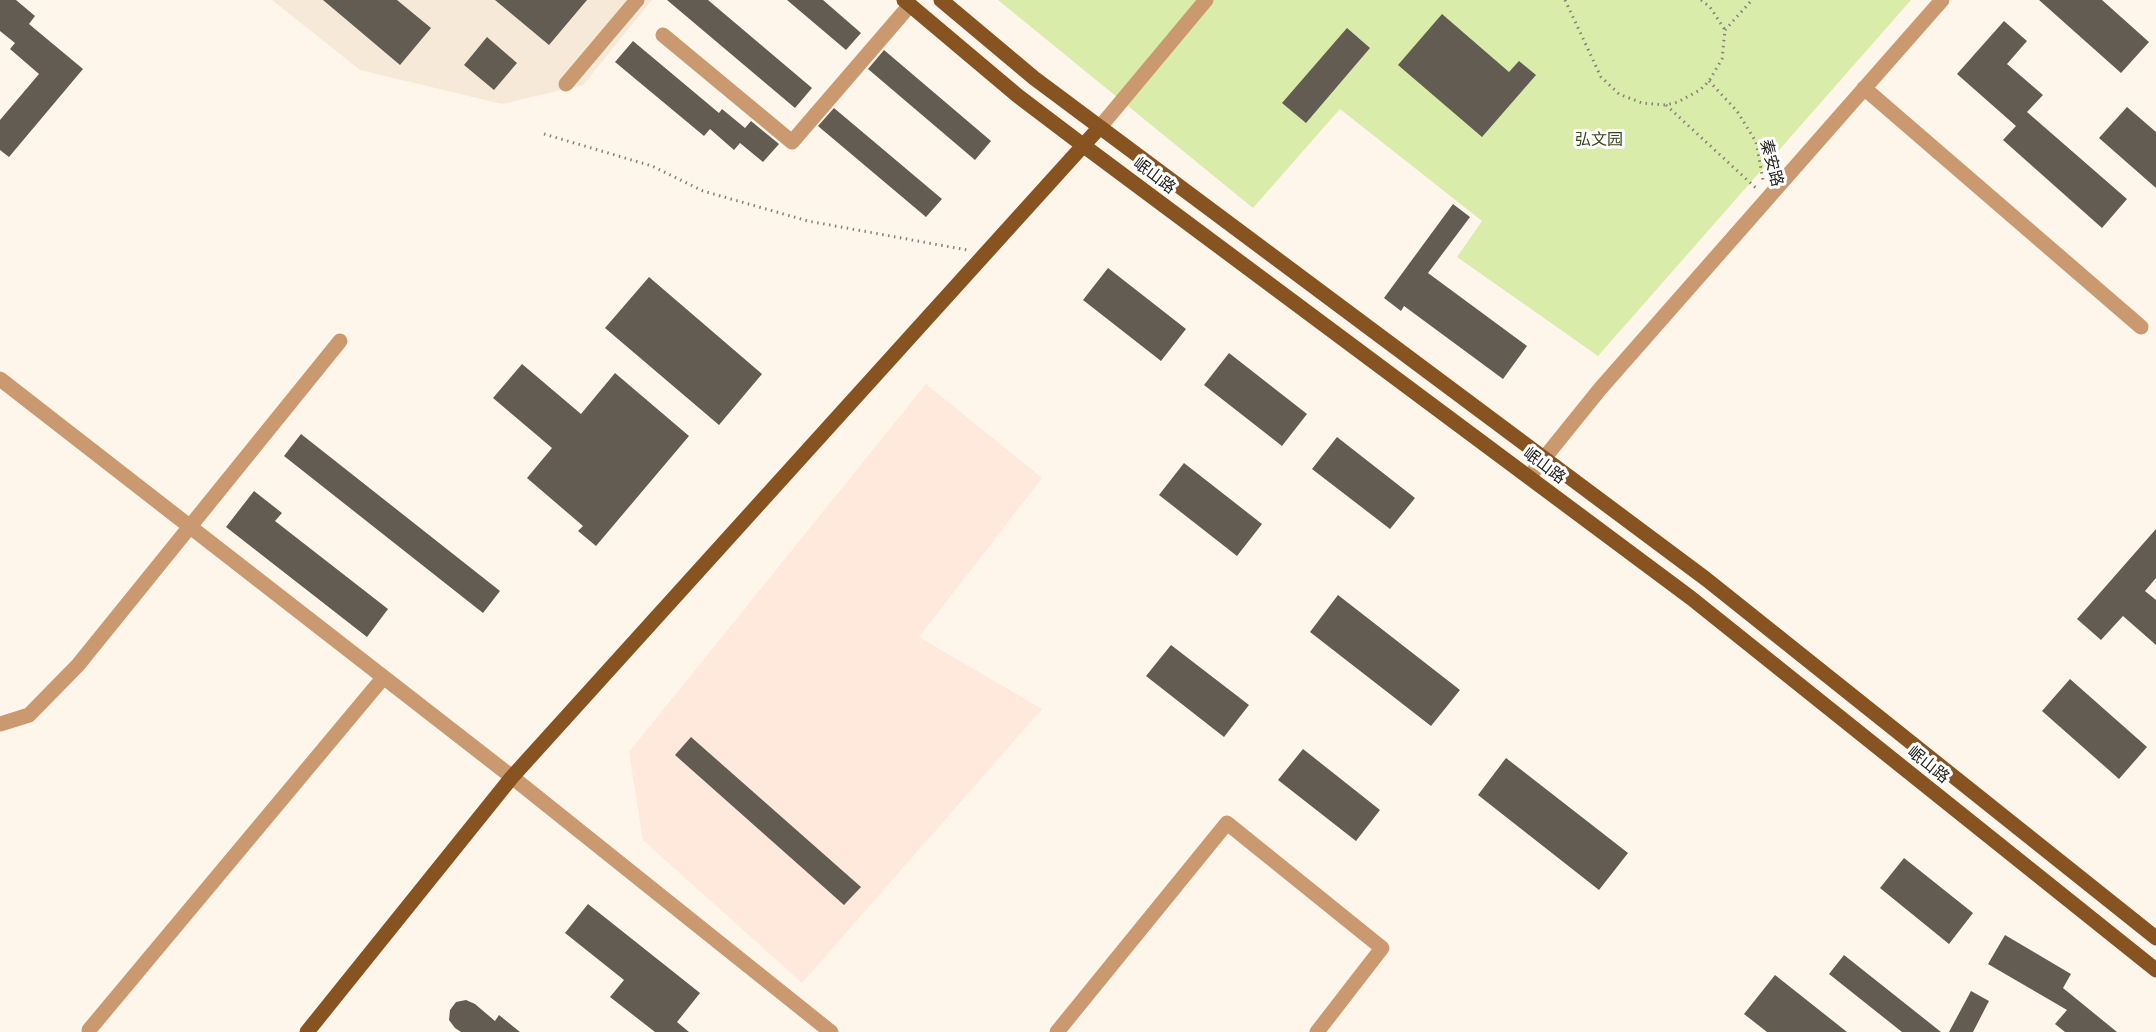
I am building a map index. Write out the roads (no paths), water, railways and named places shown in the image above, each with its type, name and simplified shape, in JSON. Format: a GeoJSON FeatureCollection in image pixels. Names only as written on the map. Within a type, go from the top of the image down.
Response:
{"type":"FeatureCollection","features":[{"type":"Feature","properties":{"kind":"main road","name":"岷山路"},"geometry":{"type":"LineString","coordinates":[[941,0],[1034,78],[1706,579],[2156,938]]}},
{"type":"Feature","properties":{"kind":"main road","name":"岷山路"},"geometry":{"type":"LineString","coordinates":[[907,2],[1018,96],[1691,598],[2156,970]]}},
{"type":"Feature","properties":{"kind":"main road"},"geometry":{"type":"LineString","coordinates":[[307,1032],[512,777],[1100,127]]}},
{"type":"Feature","properties":{"kind":"street"},"geometry":{"type":"LineString","coordinates":[[566,84],[637,0]]}},
{"type":"Feature","properties":{"kind":"street"},"geometry":{"type":"LineString","coordinates":[[1100,127],[1206,0]]}},
{"type":"Feature","properties":{"kind":"street"},"geometry":{"type":"LineString","coordinates":[[1529,477],[1600,389],[1942,0]]}},
{"type":"Feature","properties":{"kind":"street"},"geometry":{"type":"LineString","coordinates":[[663,35],[792,142],[907,2]]}},
{"type":"Feature","properties":{"kind":"street"},"geometry":{"type":"LineString","coordinates":[[1864,88],[2141,327]]}},
{"type":"Feature","properties":{"kind":"street"},"geometry":{"type":"LineString","coordinates":[[0,724],[29,715],[78,666],[340,341]]}},
{"type":"Feature","properties":{"kind":"street"},"geometry":{"type":"LineString","coordinates":[[0,378],[382,678],[512,777],[831,1032]]}},
{"type":"Feature","properties":{"kind":"street"},"geometry":{"type":"LineString","coordinates":[[89,1030],[382,678]]}},
{"type":"Feature","properties":{"kind":"street"},"geometry":{"type":"LineString","coordinates":[[1058,1032],[1227,823],[1382,948],[1317,1032]]}},
{"type":"Feature","properties":{"kind":"park label","name":"弘文园"},"geometry":{"type":"Point","coordinates":[1599,141]}}]}
